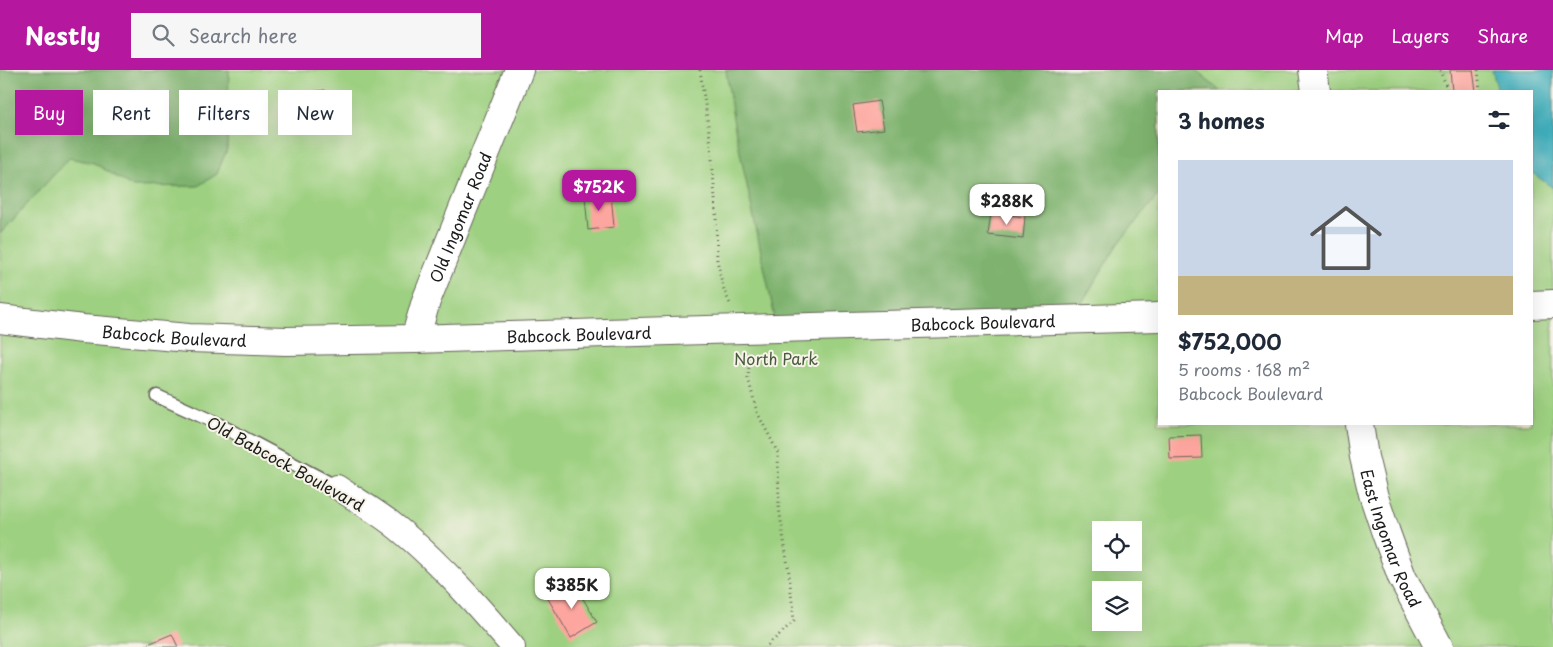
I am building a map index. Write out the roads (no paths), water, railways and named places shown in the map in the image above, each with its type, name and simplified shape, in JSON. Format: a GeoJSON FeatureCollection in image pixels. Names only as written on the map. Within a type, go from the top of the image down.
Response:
{"type":"FeatureCollection","features":[{"type":"Feature","properties":{"kind":"main road","name":"Old Ingomar Road"},"geometry":{"type":"LineString","coordinates":[[415,339],[426,300],[519,70]]}},
{"type":"Feature","properties":{"kind":"main road"},"geometry":{"type":"LineString","coordinates":[[1313,70],[1316,90]]}},
{"type":"Feature","properties":{"kind":"main road"},"geometry":{"type":"LineString","coordinates":[[1533,305],[1553,304]]}},
{"type":"Feature","properties":{"kind":"main road","name":"Babcock Boulevard"},"geometry":{"type":"LineString","coordinates":[[0,319],[83,329],[189,338],[286,341],[415,339],[1158,317]]}},
{"type":"Feature","properties":{"kind":"main road","name":"East Ingomar Road"},"geometry":{"type":"LineString","coordinates":[[1359,425],[1364,457],[1373,494],[1386,533],[1402,577],[1439,647]]}},
{"type":"Feature","properties":{"kind":"street","name":"Old Babcock Boulevard"},"geometry":{"type":"LineString","coordinates":[[337,487],[391,523],[425,553],[481,610],[513,647]]}},
{"type":"Feature","properties":{"kind":"lane","name":"Old Babcock Boulevard"},"geometry":{"type":"LineString","coordinates":[[157,396],[238,435],[337,487]]}},
{"type":"Feature","properties":{"kind":"water"},"geometry":{"type":"Polygon","coordinates":[[[1492,70],[1553,70],[1553,188],[1533,173],[1533,90],[1498,90],[1492,70]]]}},
{"type":"Feature","properties":{"kind":"park label","name":"North Park"},"geometry":{"type":"Point","coordinates":[776,358]}}]}
